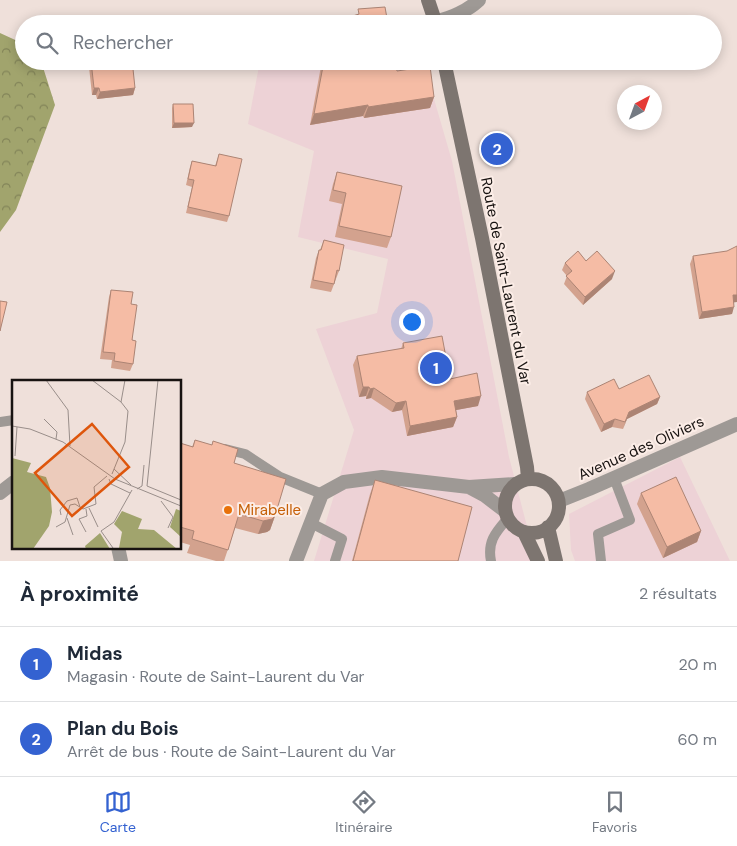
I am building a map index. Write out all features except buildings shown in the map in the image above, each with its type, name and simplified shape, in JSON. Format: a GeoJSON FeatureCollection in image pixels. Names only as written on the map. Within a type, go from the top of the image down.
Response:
{"type":"FeatureCollection","features":[{"type":"Feature","properties":{"kind":"main road"},"geometry":{"type":"LineString","coordinates":[[428,0],[433,15]]}},
{"type":"Feature","properties":{"kind":"main road","name":"Route de Saint-Laurent du Var"},"geometry":{"type":"LineString","coordinates":[[446,70],[484,247],[528,479]]}},
{"type":"Feature","properties":{"kind":"main road"},"geometry":{"type":"LineString","coordinates":[[528,479],[546,482],[554,490],[559,501],[556,519],[548,528],[536,532],[524,532],[512,524],[505,504],[506,496],[515,484],[528,479]]}},
{"type":"Feature","properties":{"kind":"main road"},"geometry":{"type":"LineString","coordinates":[[548,528],[556,561]]}},
{"type":"Feature","properties":{"kind":"main road"},"geometry":{"type":"LineString","coordinates":[[524,532],[538,561]]}},
{"type":"Feature","properties":{"kind":"street"},"geometry":{"type":"LineString","coordinates":[[458,15],[479,0]]}},
{"type":"Feature","properties":{"kind":"street","name":"Avenue des Oliviers"},"geometry":{"type":"LineString","coordinates":[[559,501],[737,424]]}},
{"type":"Feature","properties":{"kind":"street"},"geometry":{"type":"LineString","coordinates":[[296,561],[322,494],[344,482],[382,476],[469,487],[515,484]]}},
{"type":"Feature","properties":{"kind":"street"},"geometry":{"type":"LineString","coordinates":[[0,493],[12,484]]}},
{"type":"Feature","properties":{"kind":"street"},"geometry":{"type":"LineString","coordinates":[[469,487],[484,495],[507,514]]}},
{"type":"Feature","properties":{"kind":"street"},"geometry":{"type":"LineString","coordinates":[[118,548],[121,561]]}},
{"type":"Feature","properties":{"kind":"lane"},"geometry":{"type":"LineString","coordinates":[[212,446],[245,454],[280,477],[322,494]]}},
{"type":"Feature","properties":{"kind":"lane"},"geometry":{"type":"LineString","coordinates":[[601,561],[598,534],[630,520],[614,478]]}},
{"type":"Feature","properties":{"kind":"lane"},"geometry":{"type":"LineString","coordinates":[[491,561],[490,543],[507,514]]}},
{"type":"Feature","properties":{"kind":"lane"},"geometry":{"type":"LineString","coordinates":[[311,523],[342,539],[336,561]]}},
{"type":"Feature","properties":{"kind":"shaded area"},"geometry":{"type":"Polygon","coordinates":[[[258,70],[426,70],[452,161],[509,457],[536,561],[314,561],[354,430],[316,329],[377,313],[388,259],[298,237],[314,151],[248,124],[258,70]]]}},
{"type":"Feature","properties":{"kind":"shaded area"},"geometry":{"type":"Polygon","coordinates":[[[680,457],[730,561],[575,561],[571,550],[569,514],[680,457]]]}},
{"type":"Feature","properties":{"kind":"green space"},"geometry":{"type":"Polygon","coordinates":[[[0,33],[15,40],[15,70],[44,70],[55,105],[16,210],[0,232],[0,33]]]}},
{"type":"Feature","properties":{"kind":"place","name":"Plan du Bois"},"geometry":{"type":"Point","coordinates":[497,149]}},
{"type":"Feature","properties":{"kind":"place","name":"Midas"},"geometry":{"type":"Point","coordinates":[436,368]}},
{"type":"Feature","properties":{"kind":"place","name":"Mirabelle"},"geometry":{"type":"Point","coordinates":[228,510]}}]}
